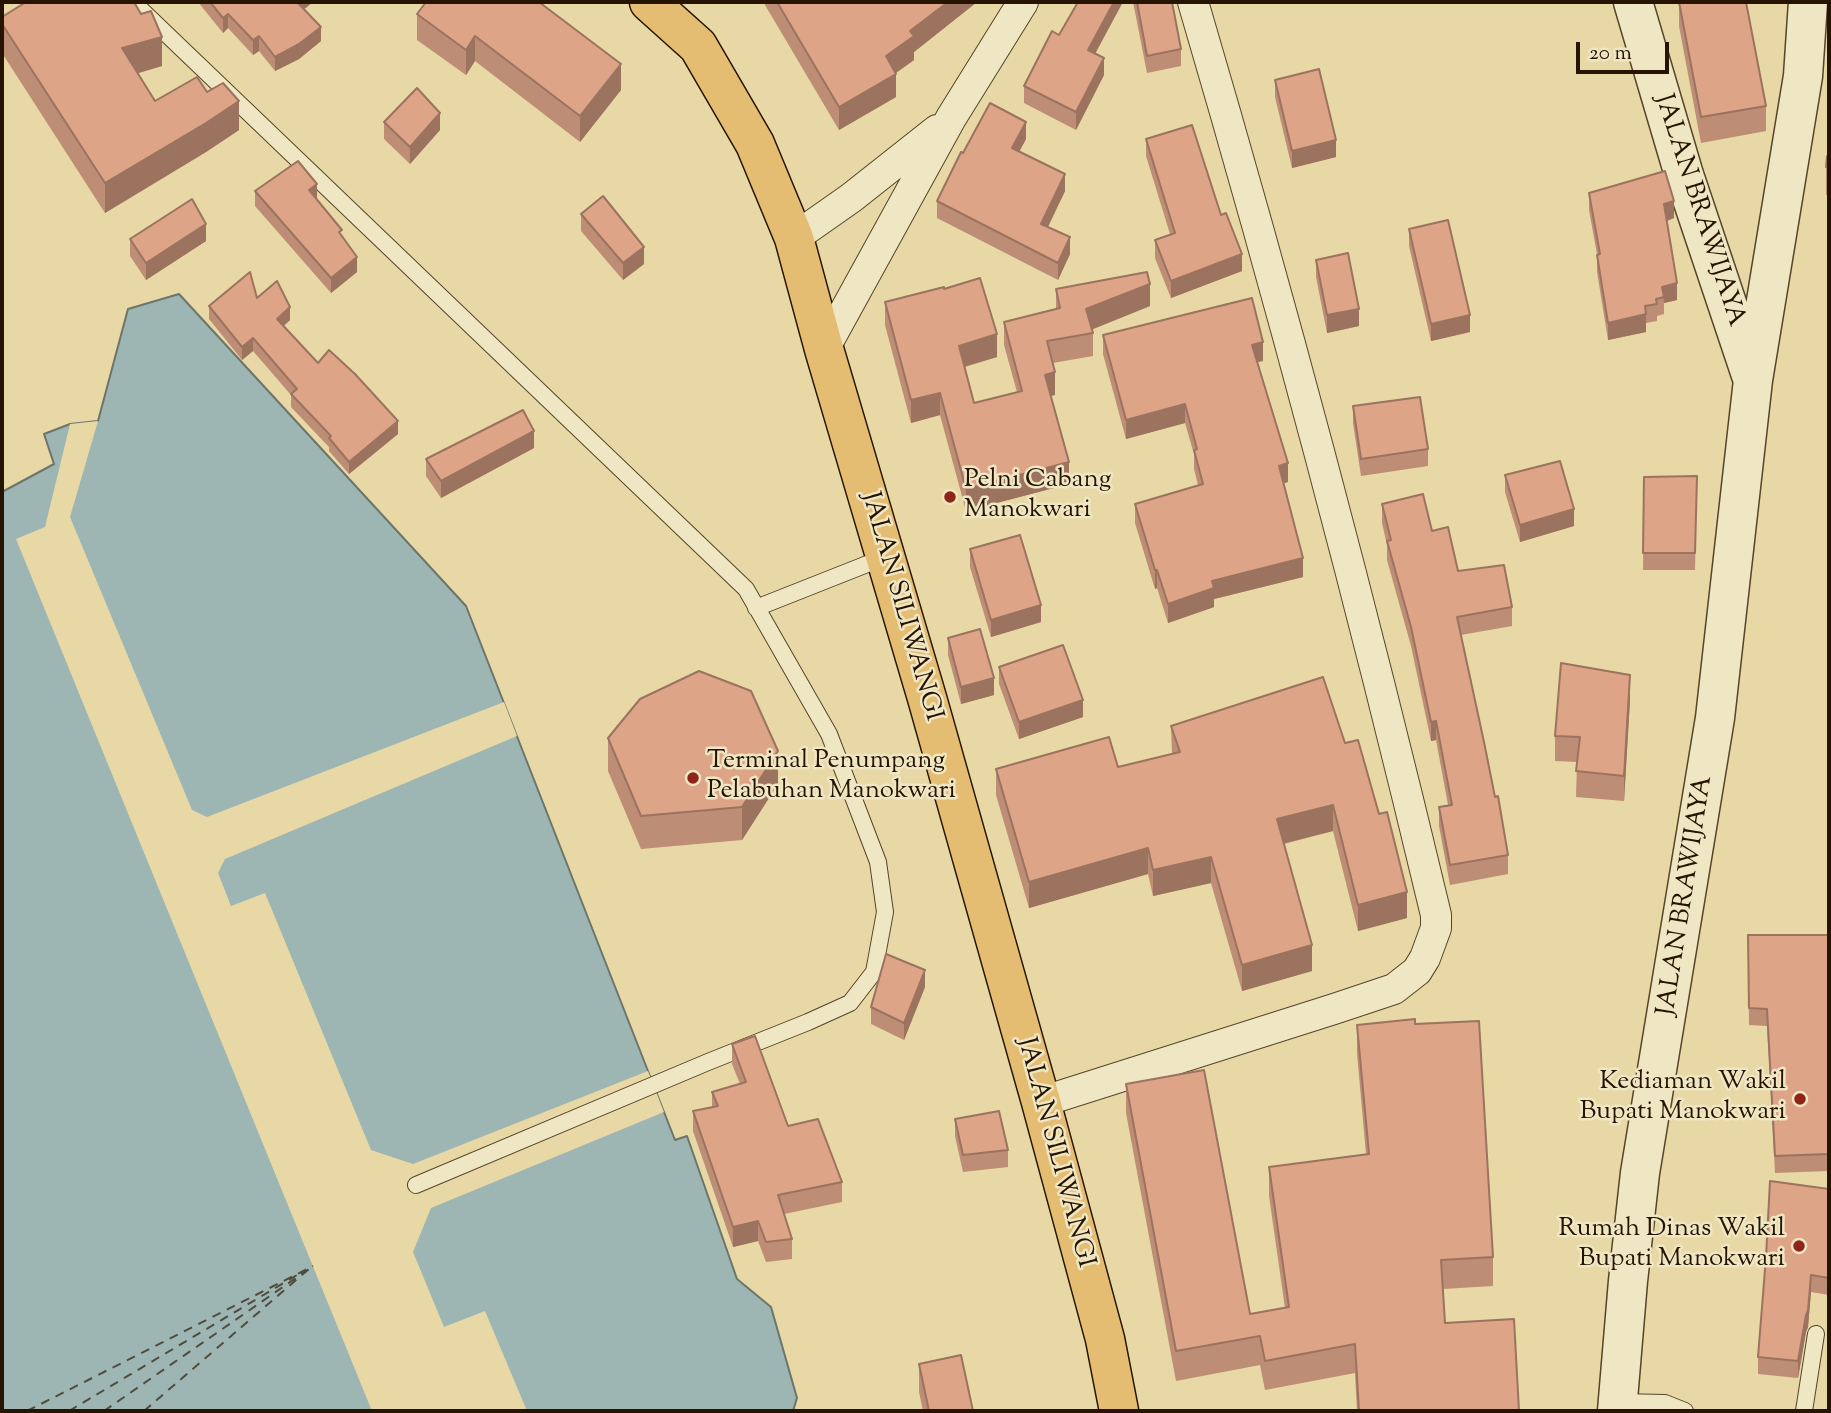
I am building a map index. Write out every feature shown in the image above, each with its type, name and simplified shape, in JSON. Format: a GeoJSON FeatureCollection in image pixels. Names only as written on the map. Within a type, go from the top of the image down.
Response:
{"type":"FeatureCollection","features":[{"type":"Feature","properties":{"kind":"highway","name":"JALAN SILIWANGI"},"geometry":{"type":"LineString","coordinates":[[649,2],[698,46],[755,144],[794,238],[1041,1102],[1105,1339],[1119,1411]]}},
{"type":"Feature","properties":{"kind":"highway"},"geometry":{"type":"LineString","coordinates":[[683,2],[698,46]]}},
{"type":"Feature","properties":{"kind":"street"},"geometry":{"type":"LineString","coordinates":[[824,349],[951,118],[1024,2]]}},
{"type":"Feature","properties":{"kind":"street"},"geometry":{"type":"LineString","coordinates":[[1041,1102],[1394,989],[1416,971],[1425,958],[1436,928],[1436,915],[1394,736],[1250,195],[1193,2]]}},
{"type":"Feature","properties":{"kind":"street","name":"JALAN BRAWIJAYA"},"geometry":{"type":"LineString","coordinates":[[1633,2],[1684,175],[1753,380]]}},
{"type":"Feature","properties":{"kind":"street","name":"JALAN BRAWIJAYA"},"geometry":{"type":"LineString","coordinates":[[1617,1406],[1640,1173],[1716,718],[1753,380],[1803,76],[1808,2]]}},
{"type":"Feature","properties":{"kind":"street"},"geometry":{"type":"LineString","coordinates":[[794,238],[851,198],[951,118]]}},
{"type":"Feature","properties":{"kind":"street"},"geometry":{"type":"LineString","coordinates":[[1715,266],[1773,262]]}},
{"type":"Feature","properties":{"kind":"lane"},"geometry":{"type":"LineString","coordinates":[[133,2],[746,589],[829,734],[878,862],[885,912],[874,972],[850,1003],[416,1185]]}},
{"type":"Feature","properties":{"kind":"lane"},"geometry":{"type":"LineString","coordinates":[[756,608],[885,557]]}},
{"type":"Feature","properties":{"kind":"lane"},"geometry":{"type":"LineString","coordinates":[[1804,1411],[1816,1334]]}},
{"type":"Feature","properties":{"kind":"lane"},"geometry":{"type":"LineString","coordinates":[[1617,1406],[1665,1403],[1685,1411]]}},
{"type":"Feature","properties":{"kind":"water"},"geometry":{"type":"Polygon","coordinates":[[[179,294],[466,606],[675,1140],[687,1136],[737,1279],[771,1307],[797,1398],[793,1411],[2,1411],[2,492],[54,464],[44,434],[70,424],[98,421],[128,309],[179,294]]]}},
{"type":"Feature","properties":{"kind":"pier"},"geometry":{"type":"Polygon","coordinates":[[[98,421],[70,517],[192,810],[207,817],[504,702],[517,736],[225,859],[218,873],[231,906],[265,893],[371,1150],[413,1164],[648,1071],[664,1112],[431,1208],[413,1252],[444,1327],[485,1311],[527,1411],[372,1411],[16,539],[45,527],[70,424],[98,421]]]}},
{"type":"Feature","properties":{"kind":"building"},"geometry":{"type":"Polygon","coordinates":[[[26,2],[134,2],[141,14],[151,11],[162,37],[122,48],[155,101],[197,77],[207,92],[223,83],[239,101],[105,183],[2,24],[2,17],[26,2]]]}},
{"type":"Feature","properties":{"kind":"building"},"geometry":{"type":"Polygon","coordinates":[[[210,2],[297,2],[321,27],[299,44],[275,57],[259,36],[253,40],[228,14],[223,18],[210,2]]]}},
{"type":"Feature","properties":{"kind":"building"},"geometry":{"type":"Polygon","coordinates":[[[426,2],[539,2],[621,64],[580,116],[475,36],[466,50],[417,14],[426,2]]]}},
{"type":"Feature","properties":{"kind":"building"},"geometry":{"type":"Polygon","coordinates":[[[777,2],[948,2],[910,31],[914,36],[886,56],[896,74],[839,107],[777,2]]]}},
{"type":"Feature","properties":{"kind":"building"},"geometry":{"type":"Polygon","coordinates":[[[1078,2],[1114,2],[1088,50],[1104,58],[1076,112],[1024,86],[1052,31],[1059,35],[1078,2]]]}},
{"type":"Feature","properties":{"kind":"building"},"geometry":{"type":"Polygon","coordinates":[[[1137,2],[1172,2],[1181,49],[1147,56],[1137,2]]]}},
{"type":"Feature","properties":{"kind":"building"},"geometry":{"type":"Polygon","coordinates":[[[1679,2],[1746,2],[1766,106],[1701,117],[1679,2]]]}},
{"type":"Feature","properties":{"kind":"building"},"geometry":{"type":"Polygon","coordinates":[[[1319,69],[1336,140],[1292,151],[1275,80],[1319,69]]]}},
{"type":"Feature","properties":{"kind":"building"},"geometry":{"type":"Polygon","coordinates":[[[417,88],[440,113],[410,147],[384,122],[417,88]]]}},
{"type":"Feature","properties":{"kind":"building"},"geometry":{"type":"Polygon","coordinates":[[[990,103],[1026,122],[1012,148],[1065,174],[1041,224],[1070,237],[1058,263],[937,201],[961,152],[963,153],[990,103]]]}},
{"type":"Feature","properties":{"kind":"building"},"geometry":{"type":"Polygon","coordinates":[[[1192,125],[1221,215],[1226,213],[1242,254],[1171,281],[1155,240],[1175,233],[1146,139],[1192,125]]]}},
{"type":"Feature","properties":{"kind":"building"},"geometry":{"type":"Polygon","coordinates":[[[298,161],[317,184],[309,190],[342,230],[339,232],[357,257],[331,278],[255,191],[298,161]]]}},
{"type":"Feature","properties":{"kind":"building"},"geometry":{"type":"Polygon","coordinates":[[[1665,171],[1674,201],[1664,204],[1677,283],[1662,287],[1664,297],[1656,299],[1657,304],[1645,306],[1646,314],[1608,323],[1589,193],[1665,171]]]}},
{"type":"Feature","properties":{"kind":"building"},"geometry":{"type":"Polygon","coordinates":[[[603,196],[644,247],[623,263],[581,214],[603,196]]]}},
{"type":"Feature","properties":{"kind":"building"},"geometry":{"type":"Polygon","coordinates":[[[192,199],[206,224],[146,263],[130,239],[192,199]]]}},
{"type":"Feature","properties":{"kind":"building"},"geometry":{"type":"Polygon","coordinates":[[[1448,220],[1470,315],[1431,324],[1409,229],[1448,220]]]}},
{"type":"Feature","properties":{"kind":"building"},"geometry":{"type":"Polygon","coordinates":[[[1348,253],[1359,309],[1327,315],[1316,260],[1348,253]]]}},
{"type":"Feature","properties":{"kind":"building"},"geometry":{"type":"Polygon","coordinates":[[[250,272],[257,298],[277,281],[290,307],[277,319],[318,363],[329,350],[398,421],[349,462],[329,438],[331,436],[291,394],[297,389],[253,338],[242,347],[209,306],[250,272]]]}},
{"type":"Feature","properties":{"kind":"building"},"geometry":{"type":"Polygon","coordinates":[[[1147,272],[1150,284],[1086,309],[1093,333],[1047,341],[1055,372],[1045,375],[1069,462],[966,489],[940,393],[911,400],[885,302],[980,278],[997,334],[959,346],[974,403],[1022,391],[1004,322],[1060,308],[1056,289],[1147,272]]]}},
{"type":"Feature","properties":{"kind":"building"},"geometry":{"type":"Polygon","coordinates":[[[1252,298],[1263,342],[1252,345],[1288,463],[1279,466],[1303,558],[1212,581],[1214,588],[1168,604],[1135,504],[1203,484],[1194,450],[1197,449],[1185,404],[1126,420],[1103,335],[1252,298]]]}},
{"type":"Feature","properties":{"kind":"building"},"geometry":{"type":"Polygon","coordinates":[[[1420,397],[1428,449],[1361,459],[1353,406],[1420,397]]]}},
{"type":"Feature","properties":{"kind":"building"},"geometry":{"type":"Polygon","coordinates":[[[523,410],[534,431],[441,481],[426,459],[523,410]]]}},
{"type":"Feature","properties":{"kind":"building"},"geometry":{"type":"Polygon","coordinates":[[[1560,461],[1574,509],[1520,525],[1505,475],[1560,461]]]}},
{"type":"Feature","properties":{"kind":"building"},"geometry":{"type":"Polygon","coordinates":[[[1697,476],[1695,553],[1643,553],[1644,477],[1697,476]]]}},
{"type":"Feature","properties":{"kind":"building"},"geometry":{"type":"Polygon","coordinates":[[[1423,494],[1432,531],[1448,527],[1458,571],[1504,565],[1512,607],[1457,617],[1495,797],[1498,796],[1508,855],[1450,865],[1439,807],[1452,805],[1436,721],[1431,722],[1411,627],[1387,541],[1391,540],[1382,504],[1423,494]]]}},
{"type":"Feature","properties":{"kind":"building"},"geometry":{"type":"Polygon","coordinates":[[[1020,535],[1041,605],[991,620],[970,549],[1020,535]]]}},
{"type":"Feature","properties":{"kind":"building"},"geometry":{"type":"Polygon","coordinates":[[[980,629],[994,678],[961,687],[948,638],[980,629]]]}},
{"type":"Feature","properties":{"kind":"building"},"geometry":{"type":"Polygon","coordinates":[[[1063,645],[1083,700],[1019,722],[999,667],[1063,645]]]}},
{"type":"Feature","properties":{"kind":"building"},"geometry":{"type":"Polygon","coordinates":[[[1561,663],[1630,675],[1624,776],[1576,771],[1580,737],[1555,736],[1561,663]]]}},
{"type":"Feature","properties":{"kind":"building","name":"Terminal Penumpang Pelabuhan Manokwari"},"geometry":{"type":"Polygon","coordinates":[[[699,671],[751,691],[778,751],[742,807],[641,816],[608,738],[640,699],[699,671]]]}},
{"type":"Feature","properties":{"kind":"building"},"geometry":{"type":"Polygon","coordinates":[[[1323,677],[1345,743],[1358,740],[1379,814],[1387,812],[1407,892],[1358,905],[1333,805],[1277,819],[1312,945],[1242,965],[1211,857],[1153,870],[1148,848],[1029,882],[996,769],[1109,737],[1118,767],[1180,752],[1171,726],[1323,677]]]}},
{"type":"Feature","properties":{"kind":"building","name":"Kediaman Wakil Bupati Manokwari"},"geometry":{"type":"Polygon","coordinates":[[[1748,935],[1829,935],[1829,1154],[1775,1156],[1767,1009],[1749,1008],[1748,935]]]}},
{"type":"Feature","properties":{"kind":"building"},"geometry":{"type":"Polygon","coordinates":[[[886,954],[925,970],[904,1023],[871,1007],[886,954]]]}},
{"type":"Feature","properties":{"kind":"building"},"geometry":{"type":"Polygon","coordinates":[[[1415,1019],[1415,1024],[1479,1021],[1493,1257],[1441,1260],[1445,1323],[1514,1319],[1519,1411],[1359,1411],[1355,1344],[1265,1361],[1260,1336],[1176,1351],[1126,1084],[1204,1070],[1250,1314],[1289,1307],[1269,1167],[1369,1154],[1357,1025],[1415,1019]]]}},
{"type":"Feature","properties":{"kind":"building"},"geometry":{"type":"Polygon","coordinates":[[[755,1036],[788,1126],[818,1119],[842,1182],[778,1195],[792,1239],[766,1242],[758,1221],[733,1227],[693,1111],[718,1106],[712,1092],[746,1082],[732,1044],[755,1036]]]}},
{"type":"Feature","properties":{"kind":"building"},"geometry":{"type":"Polygon","coordinates":[[[999,1111],[1008,1150],[963,1155],[955,1119],[999,1111]]]}},
{"type":"Feature","properties":{"kind":"building"},"geometry":{"type":"Polygon","coordinates":[[[1770,1181],[1829,1189],[1829,1278],[1811,1275],[1808,1310],[1798,1361],[1758,1357],[1770,1181]]]}},
{"type":"Feature","properties":{"kind":"building"},"geometry":{"type":"Polygon","coordinates":[[[961,1355],[973,1411],[929,1411],[919,1364],[961,1355]]]}},
{"type":"Feature","properties":{"kind":"ferry route"},"geometry":{"type":"LineString","coordinates":[[27,1411],[313,1266]]}},
{"type":"Feature","properties":{"kind":"ferry route"},"geometry":{"type":"LineString","coordinates":[[144,1411],[310,1268]]}},
{"type":"Feature","properties":{"kind":"ferry route"},"geometry":{"type":"LineString","coordinates":[[104,1411],[306,1271]]}},
{"type":"Feature","properties":{"kind":"ferry route"},"geometry":{"type":"LineString","coordinates":[[69,1411],[297,1275]]}},
{"type":"Feature","properties":{"kind":"place","name":"Pelni Cabang Manokwari"},"geometry":{"type":"Point","coordinates":[950,497]}},
{"type":"Feature","properties":{"kind":"place","name":"Terminal Penumpang Pelabuhan Manokwari"},"geometry":{"type":"Point","coordinates":[693,778]}},
{"type":"Feature","properties":{"kind":"place","name":"Kediaman Wakil Bupati Manokwari"},"geometry":{"type":"Point","coordinates":[1800,1099]}},
{"type":"Feature","properties":{"kind":"place","name":"Rumah Dinas Wakil Bupati Manokwari"},"geometry":{"type":"Point","coordinates":[1799,1246]}}]}
